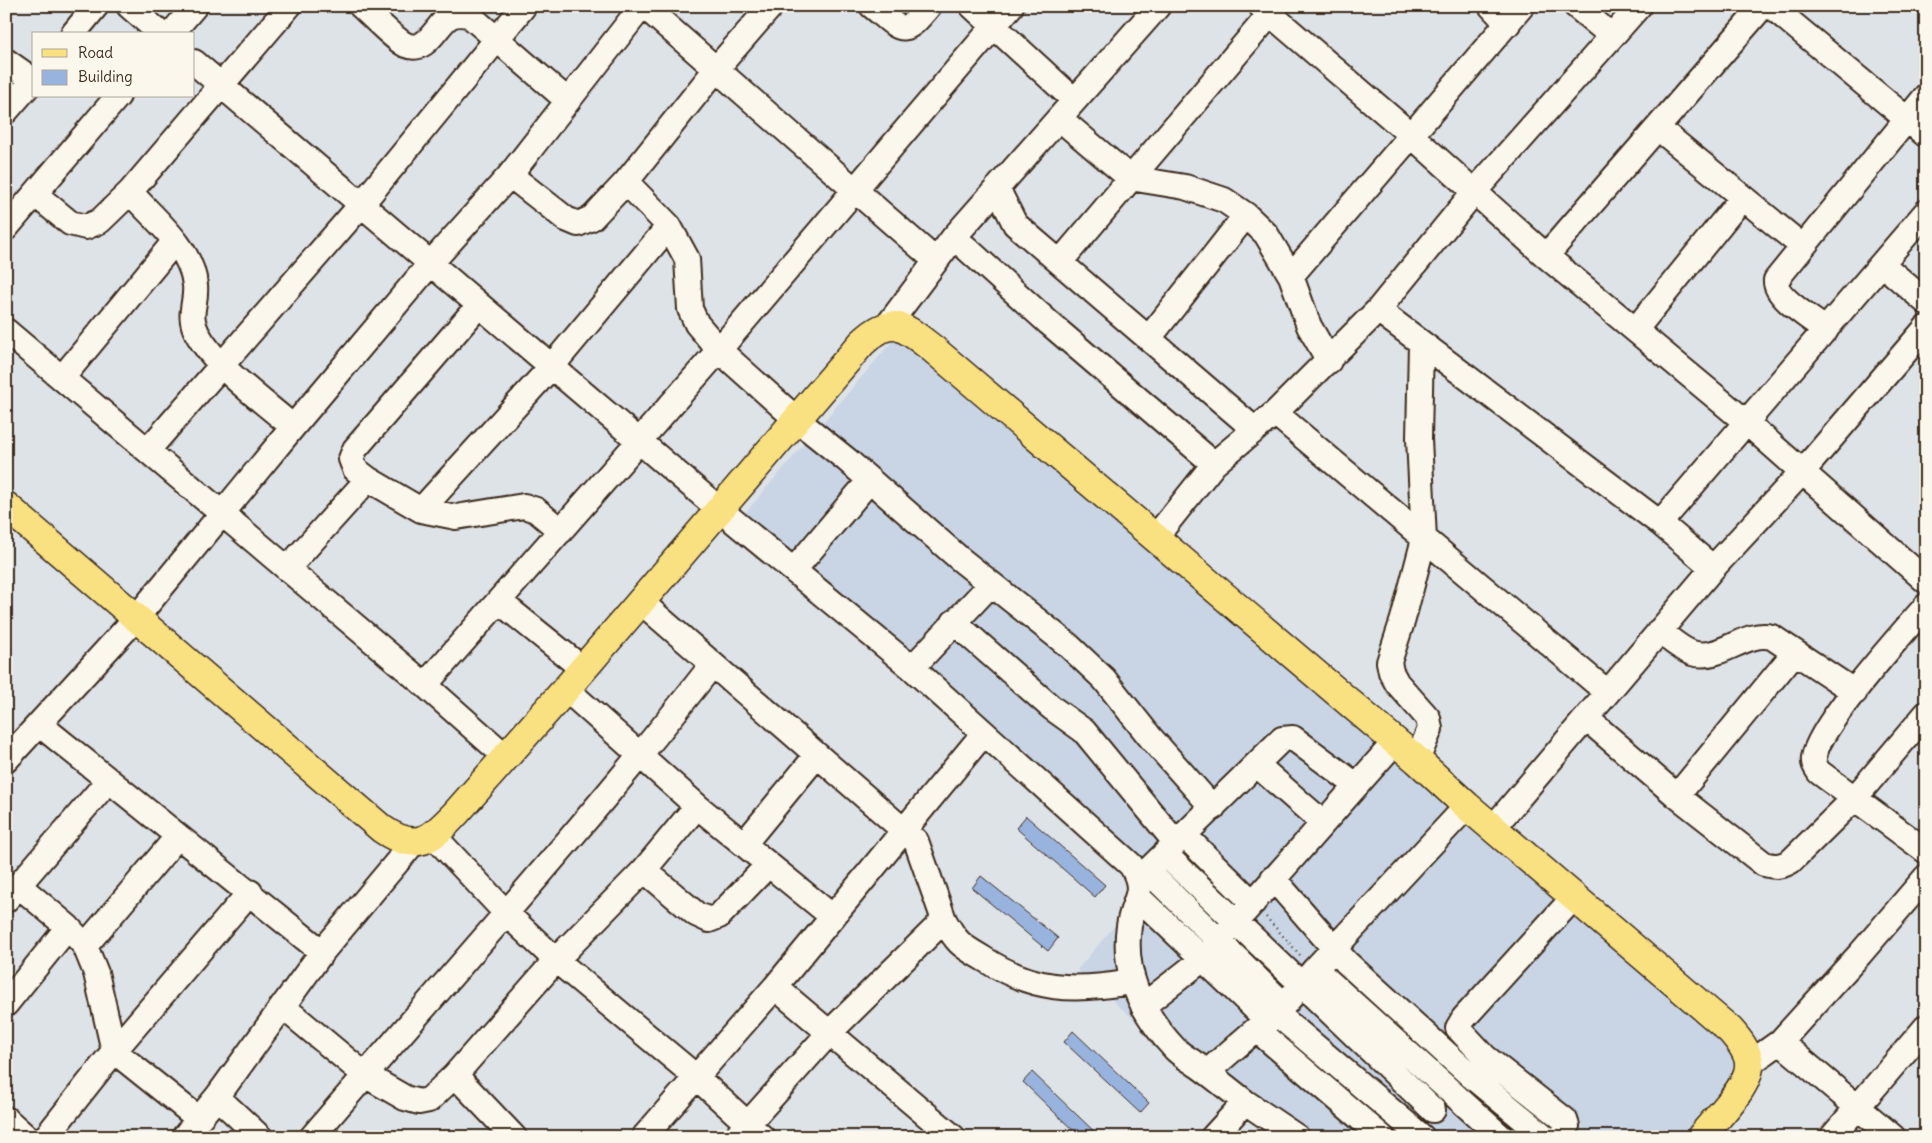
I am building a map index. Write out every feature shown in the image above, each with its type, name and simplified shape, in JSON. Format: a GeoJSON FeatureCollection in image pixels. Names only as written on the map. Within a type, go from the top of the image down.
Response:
{"type":"FeatureCollection","features":[{"type":"Feature","properties":{"kind":"main road"},"geometry":{"type":"LineString","coordinates":[[6,506],[382,829],[397,840],[423,839],[451,819],[566,689],[862,343],[875,330],[888,325],[908,330],[933,349],[1418,760],[1467,806],[1575,896],[1730,1030],[1745,1051],[1749,1064],[1747,1078],[1738,1093],[1700,1137]]}},
{"type":"Feature","properties":{"kind":"street"},"geometry":{"type":"LineString","coordinates":[[75,32],[96,6]]}},
{"type":"Feature","properties":{"kind":"street"},"geometry":{"type":"LineString","coordinates":[[129,6],[159,32]]}},
{"type":"Feature","properties":{"kind":"street"},"geometry":{"type":"LineString","coordinates":[[173,32],[195,6]]}},
{"type":"Feature","properties":{"kind":"street"},"geometry":{"type":"LineString","coordinates":[[36,195],[70,223],[86,227],[100,221],[130,192],[289,6]]}},
{"type":"Feature","properties":{"kind":"street"},"geometry":{"type":"LineString","coordinates":[[148,450],[361,205],[524,6]]}},
{"type":"Feature","properties":{"kind":"street"},"geometry":{"type":"LineString","coordinates":[[6,760],[137,617],[430,264],[510,175],[643,6],[717,68],[935,260]]}},
{"type":"Feature","properties":{"kind":"street"},"geometry":{"type":"LineString","coordinates":[[510,175],[566,219],[578,224],[592,218],[626,182],[717,68],[771,6]]}},
{"type":"Feature","properties":{"kind":"street"},"geometry":{"type":"LineString","coordinates":[[872,6],[899,28],[906,29],[913,26],[929,6]]}},
{"type":"Feature","properties":{"kind":"street"},"geometry":{"type":"LineString","coordinates":[[972,6],[995,26],[1066,109],[1130,178],[1185,187],[1224,200],[1246,215],[1266,234],[1291,276],[1309,326],[1328,361]]}},
{"type":"Feature","properties":{"kind":"street"},"geometry":{"type":"LineString","coordinates":[[425,685],[500,602],[719,350],[1011,6]]}},
{"type":"Feature","properties":{"kind":"street"},"geometry":{"type":"LineString","coordinates":[[1291,276],[1515,15],[1491,6]]}},
{"type":"Feature","properties":{"kind":"street"},"geometry":{"type":"LineString","coordinates":[[1576,6],[1612,36]]}},
{"type":"Feature","properties":{"kind":"street"},"geometry":{"type":"LineString","coordinates":[[1155,538],[1214,464],[1275,413],[1378,310],[1474,192],[1639,6]]}},
{"type":"Feature","properties":{"kind":"street"},"geometry":{"type":"LineString","coordinates":[[1546,256],[1763,6]]}},
{"type":"Feature","properties":{"kind":"street"},"geometry":{"type":"LineString","coordinates":[[1771,6],[1926,135]]}},
{"type":"Feature","properties":{"kind":"street"},"geometry":{"type":"LineString","coordinates":[[888,325],[954,237],[1152,8]]}},
{"type":"Feature","properties":{"kind":"street"},"geometry":{"type":"LineString","coordinates":[[1060,262],[1269,9],[1546,256],[1746,422],[1926,581]]}},
{"type":"Feature","properties":{"kind":"street"},"geometry":{"type":"LineString","coordinates":[[372,10],[406,45],[417,46],[428,40],[450,16],[461,14],[469,16],[568,102]]}},
{"type":"Feature","properties":{"kind":"street"},"geometry":{"type":"LineString","coordinates":[[6,60],[32,79]]}},
{"type":"Feature","properties":{"kind":"street"},"geometry":{"type":"LineString","coordinates":[[195,63],[719,510],[912,668],[1131,865],[1168,923],[1203,959],[1271,1017],[1419,1134],[1433,1110],[1470,1075],[1485,1057]]}},
{"type":"Feature","properties":{"kind":"street"},"geometry":{"type":"LineString","coordinates":[[6,111],[32,81]]}},
{"type":"Feature","properties":{"kind":"street"},"geometry":{"type":"LineString","coordinates":[[1826,330],[1780,294],[1775,286],[1776,280],[1926,96]]}},
{"type":"Feature","properties":{"kind":"street"},"geometry":{"type":"LineString","coordinates":[[6,228],[36,195],[116,98]]}},
{"type":"Feature","properties":{"kind":"street"},"geometry":{"type":"LineString","coordinates":[[1658,128],[1802,246]]}},
{"type":"Feature","properties":{"kind":"street"},"geometry":{"type":"LineString","coordinates":[[626,182],[669,226],[687,259],[690,309],[698,324],[719,350],[796,419],[991,584],[1068,644],[1104,679],[1150,737],[1213,808]]}},
{"type":"Feature","properties":{"kind":"street"},"geometry":{"type":"LineString","coordinates":[[997,188],[1014,224],[1254,429]]}},
{"type":"Feature","properties":{"kind":"street"},"geometry":{"type":"LineString","coordinates":[[130,192],[175,241],[188,262],[196,285],[191,315],[197,333],[222,366],[293,427]]}},
{"type":"Feature","properties":{"kind":"street"},"geometry":{"type":"LineString","coordinates":[[1636,329],[1742,198]]}},
{"type":"Feature","properties":{"kind":"street"},"geometry":{"type":"LineString","coordinates":[[1660,523],[1926,212]]}},
{"type":"Feature","properties":{"kind":"street"},"geometry":{"type":"LineString","coordinates":[[1149,338],[1246,215]]}},
{"type":"Feature","properties":{"kind":"street"},"geometry":{"type":"LineString","coordinates":[[421,510],[552,366],[669,226]]}},
{"type":"Feature","properties":{"kind":"street"},"geometry":{"type":"LineString","coordinates":[[954,237],[1049,323],[1214,464]]}},
{"type":"Feature","properties":{"kind":"street"},"geometry":{"type":"LineString","coordinates":[[62,378],[175,241]]}},
{"type":"Feature","properties":{"kind":"street"},"geometry":{"type":"LineString","coordinates":[[1882,264],[1926,302]]}},
{"type":"Feature","properties":{"kind":"street"},"geometry":{"type":"LineString","coordinates":[[479,306],[355,449],[351,459],[355,469],[368,479],[421,510],[456,517],[524,506],[536,510],[560,532]]}},
{"type":"Feature","properties":{"kind":"street"},"geometry":{"type":"LineString","coordinates":[[1378,310],[1660,523],[1713,568]]}},
{"type":"Feature","properties":{"kind":"street"},"geometry":{"type":"LineString","coordinates":[[1493,828],[1713,568],[1803,471],[1926,328]]}},
{"type":"Feature","properties":{"kind":"street"},"geometry":{"type":"LineString","coordinates":[[6,331],[148,450],[221,515],[425,685],[505,756]]}},
{"type":"Feature","properties":{"kind":"street"},"geometry":{"type":"LineString","coordinates":[[1418,760],[1430,729],[1428,718],[1397,683],[1391,672],[1389,662],[1403,619],[1424,539],[1419,439],[1421,342]]}},
{"type":"Feature","properties":{"kind":"street"},"geometry":{"type":"LineString","coordinates":[[1275,413],[1607,692]]}},
{"type":"Feature","properties":{"kind":"street"},"geometry":{"type":"LineString","coordinates":[[287,569],[368,479]]}},
{"type":"Feature","properties":{"kind":"street"},"geometry":{"type":"LineString","coordinates":[[794,570],[870,480]]}},
{"type":"Feature","properties":{"kind":"street"},"geometry":{"type":"LineString","coordinates":[[912,668],[991,584]]}},
{"type":"Feature","properties":{"kind":"street"},"geometry":{"type":"LineString","coordinates":[[640,601],[712,665],[905,829],[916,841],[944,920],[959,942],[1018,978],[1044,986],[1065,988],[1108,986],[1131,982]]}},
{"type":"Feature","properties":{"kind":"street"},"geometry":{"type":"LineString","coordinates":[[500,602],[583,669]]}},
{"type":"Feature","properties":{"kind":"street"},"geometry":{"type":"LineString","coordinates":[[1926,606],[1822,735],[1814,756],[1814,764],[1819,772],[1926,851]]}},
{"type":"Feature","properties":{"kind":"street"},"geometry":{"type":"LineString","coordinates":[[954,622],[1052,708],[1084,731],[1235,922],[1308,977],[1450,1093],[1494,1135]]}},
{"type":"Feature","properties":{"kind":"street"},"geometry":{"type":"LineString","coordinates":[[1659,631],[1691,653],[1702,655],[1764,635],[1796,652],[1855,692]]}},
{"type":"Feature","properties":{"kind":"street"},"geometry":{"type":"LineString","coordinates":[[1677,796],[1796,652]]}},
{"type":"Feature","properties":{"kind":"street"},"geometry":{"type":"LineString","coordinates":[[312,1137],[507,914],[642,755],[712,665]]}},
{"type":"Feature","properties":{"kind":"street"},"geometry":{"type":"LineString","coordinates":[[566,689],[697,806],[832,917]]}},
{"type":"Feature","properties":{"kind":"street"},"geometry":{"type":"LineString","coordinates":[[1587,719],[1677,796],[1764,864],[1774,867],[1783,866],[1791,861],[1854,799],[1926,714]]}},
{"type":"Feature","properties":{"kind":"street"},"geometry":{"type":"LineString","coordinates":[[39,724],[108,781],[250,892],[322,952]]}},
{"type":"Feature","properties":{"kind":"street"},"geometry":{"type":"LineString","coordinates":[[644,1137],[695,1076],[775,987],[984,733]]}},
{"type":"Feature","properties":{"kind":"street"},"geometry":{"type":"LineString","coordinates":[[1298,1137],[1245,1102],[1176,1049],[1143,1006],[1131,982],[1126,957],[1129,924],[1142,883],[1175,844],[1282,739],[1293,738],[1356,785]]}},
{"type":"Feature","properties":{"kind":"street"},"geometry":{"type":"LineString","coordinates":[[1143,1006],[1203,959],[1322,822],[1395,742]]}},
{"type":"Feature","properties":{"kind":"street"},"geometry":{"type":"LineString","coordinates":[[744,844],[817,755]]}},
{"type":"Feature","properties":{"kind":"street"},"geometry":{"type":"LineString","coordinates":[[1257,765],[1322,822]]}},
{"type":"Feature","properties":{"kind":"street"},"geometry":{"type":"LineString","coordinates":[[108,781],[12,892],[68,927],[85,946],[96,973],[114,1051],[191,1128],[217,1096],[322,952],[423,839],[556,960],[695,1076],[748,1132],[830,1032],[944,920]]}},
{"type":"Feature","properties":{"kind":"street"},"geometry":{"type":"LineString","coordinates":[[282,1006],[365,1075],[405,1098],[419,1102],[429,1100],[455,1075],[556,960],[644,870],[697,806]]}},
{"type":"Feature","properties":{"kind":"street"},"geometry":{"type":"LineString","coordinates":[[1207,1072],[1271,1017],[1467,806]]}},
{"type":"Feature","properties":{"kind":"street"},"geometry":{"type":"LineString","coordinates":[[85,946],[178,836]]}},
{"type":"Feature","properties":{"kind":"street"},"geometry":{"type":"LineString","coordinates":[[1175,844],[1252,903]]}},
{"type":"Feature","properties":{"kind":"street"},"geometry":{"type":"LineString","coordinates":[[644,870],[696,914],[709,920],[719,916],[768,866]]}},
{"type":"Feature","properties":{"kind":"street"},"geometry":{"type":"LineString","coordinates":[[1273,878],[1336,948],[1346,962],[1470,1075],[1545,1137]]}},
{"type":"Feature","properties":{"kind":"street"},"geometry":{"type":"LineString","coordinates":[[1749,1064],[1780,1042],[1925,879]]}},
{"type":"Feature","properties":{"kind":"street"},"geometry":{"type":"LineString","coordinates":[[1142,883],[1219,940],[1271,1017],[1382,1137]]}},
{"type":"Feature","properties":{"kind":"street"},"geometry":{"type":"LineString","coordinates":[[46,1137],[114,1051],[250,892]]}},
{"type":"Feature","properties":{"kind":"street"},"geometry":{"type":"LineString","coordinates":[[1562,1137],[1567,1126],[1565,1120],[1485,1057],[1458,1028],[1459,1023],[1575,896]]}},
{"type":"Feature","properties":{"kind":"street"},"geometry":{"type":"LineString","coordinates":[[6,1004],[68,927]]}},
{"type":"Feature","properties":{"kind":"street"},"geometry":{"type":"LineString","coordinates":[[1308,977],[1433,1110]]}},
{"type":"Feature","properties":{"kind":"street"},"geometry":{"type":"LineString","coordinates":[[775,987],[953,1137]]}},
{"type":"Feature","properties":{"kind":"street"},"geometry":{"type":"LineString","coordinates":[[1832,1137],[1926,1027]]}},
{"type":"Feature","properties":{"kind":"street"},"geometry":{"type":"LineString","coordinates":[[1780,1042],[1893,1137]]}},
{"type":"Feature","properties":{"kind":"street"},"geometry":{"type":"LineString","coordinates":[[455,1075],[504,1133]]}},
{"type":"Feature","properties":{"kind":"street"},"geometry":{"type":"LineString","coordinates":[[217,1096],[260,1137]]}},
{"type":"Feature","properties":{"kind":"street"},"geometry":{"type":"LineString","coordinates":[[1213,1137],[1245,1102]]}},
{"type":"Feature","properties":{"kind":"street"},"geometry":{"type":"LineString","coordinates":[[6,1119],[26,1137]]}},
{"type":"Feature","properties":{"kind":"path"},"geometry":{"type":"LineString","coordinates":[[1252,903],[1308,977]]}},
{"type":"Feature","properties":{"kind":"shaded area"},"geometry":{"type":"Polygon","coordinates":[[[901,331],[1760,1069],[1702,1137],[1270,1137],[1077,970],[1156,877],[740,519],[901,331]]]}},
{"type":"Feature","properties":{"kind":"building"},"geometry":{"type":"Polygon","coordinates":[[[1026,816],[1105,885],[1095,897],[1016,828],[1026,816]]]}},
{"type":"Feature","properties":{"kind":"building"},"geometry":{"type":"Polygon","coordinates":[[[981,876],[1058,938],[1048,951],[972,888],[981,876]]]}},
{"type":"Feature","properties":{"kind":"building"},"geometry":{"type":"Polygon","coordinates":[[[1073,1031],[1149,1103],[1140,1113],[1064,1042],[1073,1031]]]}},
{"type":"Feature","properties":{"kind":"building"},"geometry":{"type":"Polygon","coordinates":[[[1032,1072],[1100,1137],[1080,1137],[1023,1082],[1032,1072]]]}}]}
